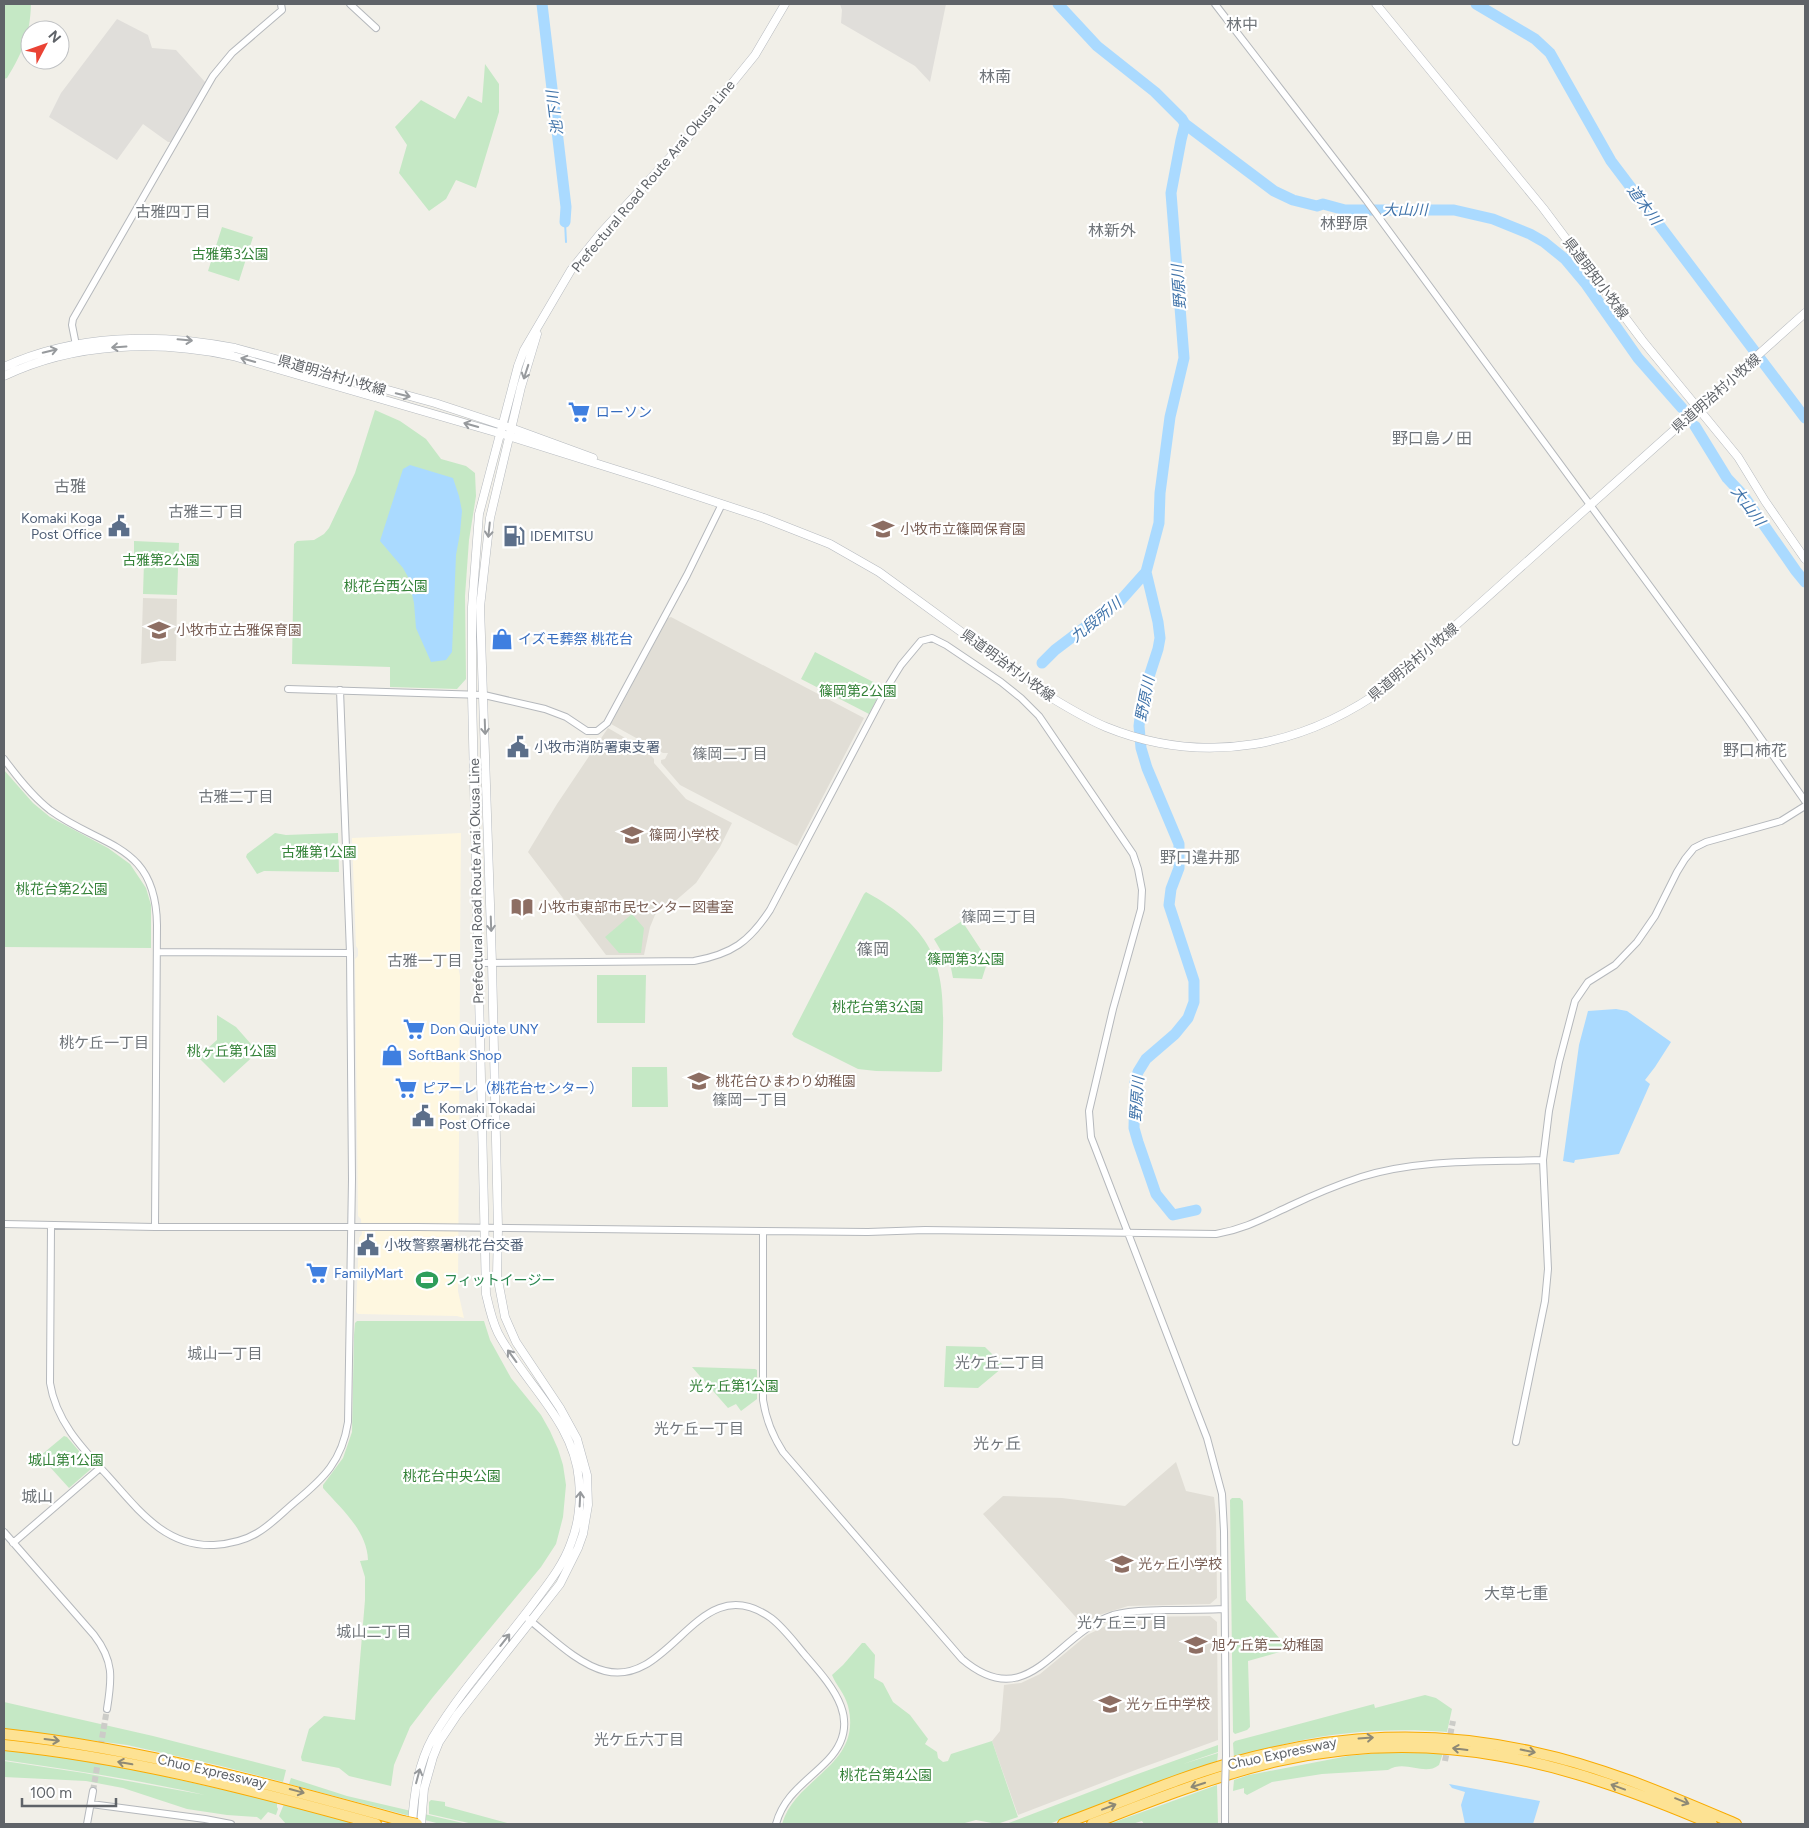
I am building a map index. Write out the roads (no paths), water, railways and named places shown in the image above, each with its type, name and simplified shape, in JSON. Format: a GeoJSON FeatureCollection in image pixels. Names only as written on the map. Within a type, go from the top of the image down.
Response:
{"type":"FeatureCollection","features":[{"type":"Feature","properties":{"kind":"highway","name":"Chuo Expressway"},"geometry":{"type":"LineString","coordinates":[[4,1734],[86,1744],[199,1766],[419,1824]]}},
{"type":"Feature","properties":{"kind":"highway","name":"Chuo Expressway"},"geometry":{"type":"LineString","coordinates":[[1063,1824],[1236,1762],[1324,1742],[1375,1737],[1447,1739],[1493,1744],[1542,1754],[1614,1775],[1736,1824]]}},
{"type":"Feature","properties":{"kind":"highway","name":"Chuo Expressway"},"geometry":{"type":"LineString","coordinates":[[4,1745],[85,1756],[198,1777],[376,1824]]}},
{"type":"Feature","properties":{"kind":"highway","name":"Chuo Expressway"},"geometry":{"type":"LineString","coordinates":[[1092,1824],[1181,1790],[1278,1761],[1350,1749],[1409,1746],[1454,1748],[1532,1761],[1611,1784],[1712,1824]]}},
{"type":"Feature","properties":{"kind":"main road","name":"Prefectural Road Route Arai Okusa Line"},"geometry":{"type":"LineString","coordinates":[[407,1822],[420,1769],[433,1738],[451,1710],[553,1577],[571,1545],[579,1512],[579,1477],[574,1453],[554,1412],[507,1348],[489,1308],[485,1279],[472,695],[472,606],[479,514],[518,366],[524,350],[571,270],[597,238],[686,140],[755,55],[785,4]]}},
{"type":"Feature","properties":{"kind":"main road","name":"県道明知小牧線"},"geometry":{"type":"LineString","coordinates":[[1376,4],[1543,208],[1642,340],[1738,457],[1765,501],[1805,559]]}},
{"type":"Feature","properties":{"kind":"main road","name":"県道明治村小牧線"},"geometry":{"type":"LineString","coordinates":[[4,376],[76,349],[107,340],[167,338],[235,348],[435,403],[502,425],[510,432],[802,532],[854,557],[907,591],[1052,698],[1077,713],[1105,727],[1135,737],[1173,745],[1206,748],[1277,740],[1312,730],[1353,710],[1383,690],[1805,313]]}},
{"type":"Feature","properties":{"kind":"main road","name":"Prefectural Road Route Arai Okusa Line"},"geometry":{"type":"LineString","coordinates":[[419,1824],[424,1790],[439,1742],[457,1715],[560,1584],[578,1548],[586,1517],[589,1489],[584,1461],[577,1439],[560,1408],[516,1342],[505,1317],[497,1275],[498,1228],[492,963],[480,607],[490,518],[521,387],[539,325]]}},
{"type":"Feature","properties":{"kind":"main road","name":"県道明治村小牧線"},"geometry":{"type":"LineString","coordinates":[[4,367],[42,353],[76,349],[138,346],[202,349],[233,356],[500,433],[510,432]]}},
{"type":"Feature","properties":{"kind":"street"},"geometry":{"type":"LineString","coordinates":[[76,349],[72,325],[73,319],[214,76],[232,52],[282,10],[282,4]]}},
{"type":"Feature","properties":{"kind":"street"},"geometry":{"type":"LineString","coordinates":[[350,4],[376,28]]}},
{"type":"Feature","properties":{"kind":"street"},"geometry":{"type":"LineString","coordinates":[[1215,4],[1366,200],[1472,343],[1589,506],[1746,717],[1805,801]]}},
{"type":"Feature","properties":{"kind":"street"},"geometry":{"type":"LineString","coordinates":[[288,689],[484,695],[545,709],[566,717],[587,731],[597,732],[607,723],[687,575],[722,504]]}},
{"type":"Feature","properties":{"kind":"street"},"geometry":{"type":"LineString","coordinates":[[478,963],[694,961],[720,956],[742,944],[754,932],[770,910],[896,672],[921,640],[932,638],[946,645],[1001,682],[1031,706],[1128,843],[1138,869],[1142,890],[1141,909],[1089,1111],[1094,1146],[1129,1232],[1214,1460],[1222,1504],[1224,1531],[1225,1824]]}},
{"type":"Feature","properties":{"kind":"street"},"geometry":{"type":"LineString","coordinates":[[51,1225],[50,1384],[55,1406],[67,1428],[142,1515],[157,1528],[179,1540],[204,1545],[230,1543],[256,1534],[315,1485],[329,1470],[339,1455],[348,1422],[352,1226],[350,953],[340,690]]}},
{"type":"Feature","properties":{"kind":"street"},"geometry":{"type":"LineString","coordinates":[[4,759],[28,790],[51,810],[119,847],[141,868],[152,888],[157,910],[155,1227]]}},
{"type":"Feature","properties":{"kind":"street"},"geometry":{"type":"LineString","coordinates":[[1516,1442],[1545,1301],[1548,1269],[1543,1160],[1549,1111],[1559,1062],[1574,1006],[1581,991],[1588,982],[1614,964],[1645,932],[1663,903],[1677,872],[1694,848],[1706,842],[1781,821],[1805,806]]}},
{"type":"Feature","properties":{"kind":"street"},"geometry":{"type":"LineString","coordinates":[[157,952],[350,953]]}},
{"type":"Feature","properties":{"kind":"street"},"geometry":{"type":"LineString","coordinates":[[4,1224],[155,1227],[352,1226],[764,1232],[934,1230],[1195,1234],[1235,1231],[1331,1188],[1362,1177],[1394,1169],[1431,1164],[1543,1160]]}},
{"type":"Feature","properties":{"kind":"street"},"geometry":{"type":"LineString","coordinates":[[764,1232],[763,1400],[767,1420],[775,1439],[783,1452],[962,1658],[972,1667],[996,1678],[1013,1679],[1038,1669],[1085,1629],[1115,1615],[1133,1611],[1224,1609]]}},
{"type":"Feature","properties":{"kind":"street"},"geometry":{"type":"LineString","coordinates":[[13,1543],[100,1468]]}},
{"type":"Feature","properties":{"kind":"street"},"geometry":{"type":"LineString","coordinates":[[4,1532],[94,1635],[106,1653],[111,1674],[107,1709]]}},
{"type":"Feature","properties":{"kind":"street"},"geometry":{"type":"LineString","coordinates":[[524,1616],[590,1666],[607,1672],[619,1673],[629,1672],[644,1666],[704,1616],[717,1609],[731,1605],[746,1606],[763,1612],[772,1618],[834,1690],[841,1704],[844,1720],[842,1735],[836,1750],[827,1762],[792,1793],[782,1809],[776,1824]]}},
{"type":"Feature","properties":{"kind":"street"},"geometry":{"type":"LineString","coordinates":[[87,1824],[93,1791]]}},
{"type":"Feature","properties":{"kind":"street"},"geometry":{"type":"LineString","coordinates":[[91,1804],[231,1824]]}},
{"type":"Feature","properties":{"kind":"water"},"geometry":{"type":"Polygon","coordinates":[[[410,465],[453,478],[462,511],[456,555],[452,652],[446,660],[431,662],[416,628],[414,603],[408,577],[403,568],[380,541],[403,469],[410,465]]]}},
{"type":"Feature","properties":{"kind":"water"},"geometry":{"type":"Polygon","coordinates":[[[1616,1009],[1627,1011],[1671,1042],[1645,1080],[1650,1084],[1619,1154],[1575,1160],[1574,1163],[1563,1161],[1579,1045],[1588,1011],[1616,1009]]]}},
{"type":"Feature","properties":{"kind":"water"},"geometry":{"type":"Polygon","coordinates":[[[1449,1784],[1540,1801],[1533,1824],[1465,1824],[1461,1805],[1465,1792],[1452,1788],[1449,1784]]]}},
{"type":"Feature","properties":{"kind":"waterway","name":"池下川"},"geometry":{"type":"LineString","coordinates":[[542,4],[566,207],[565,222]]}},
{"type":"Feature","properties":{"kind":"waterway","name":"大山川"},"geometry":{"type":"LineString","coordinates":[[1058,4],[1097,46],[1155,92],[1185,124],[1274,191],[1293,200],[1317,206],[1323,204],[1345,210],[1454,210],[1493,219],[1530,234],[1544,242],[1565,259],[1586,284],[1638,358],[1682,408]]}},
{"type":"Feature","properties":{"kind":"waterway","name":"道木川"},"geometry":{"type":"LineString","coordinates":[[1476,4],[1535,39],[1550,53],[1611,161],[1805,418]]}},
{"type":"Feature","properties":{"kind":"waterway","name":"野原川"},"geometry":{"type":"LineString","coordinates":[[1185,124],[1171,193],[1184,358],[1170,417],[1160,493],[1159,523],[1146,572],[1160,638],[1143,695],[1139,726],[1141,748],[1147,768],[1179,844],[1179,868],[1171,889],[1169,905],[1194,981],[1194,1002],[1188,1018],[1175,1034],[1146,1059],[1138,1072],[1135,1082],[1134,1128],[1156,1194],[1173,1215],[1196,1210]]}},
{"type":"Feature","properties":{"kind":"waterway"},"geometry":{"type":"LineString","coordinates":[[565,222],[566,242]]}},
{"type":"Feature","properties":{"kind":"waterway","name":"大山川"},"geometry":{"type":"LineString","coordinates":[[1695,426],[1727,478],[1743,495],[1805,582]]}},
{"type":"Feature","properties":{"kind":"waterway","name":"九段所川"},"geometry":{"type":"LineString","coordinates":[[1042,663],[1055,650],[1121,600],[1146,572]]}},
{"type":"Feature","properties":{"kind":"tunnel"},"geometry":{"type":"LineString","coordinates":[[93,1791],[107,1709]]}},
{"type":"Feature","properties":{"kind":"tunnel"},"geometry":{"type":"LineString","coordinates":[[1445,1761],[1453,1721]]}},
{"type":"Feature","properties":{"kind":"place","name":"ローソン"},"geometry":{"type":"Point","coordinates":[579,412]}},
{"type":"Feature","properties":{"kind":"place","name":"Komaki Koga Post Office"},"geometry":{"type":"Point","coordinates":[119,526]}},
{"type":"Feature","properties":{"kind":"place","name":"小牧市立篠岡保育園"},"geometry":{"type":"Point","coordinates":[883,529]}},
{"type":"Feature","properties":{"kind":"place","name":"IDEMITSU"},"geometry":{"type":"Point","coordinates":[514,536]}},
{"type":"Feature","properties":{"kind":"place","name":"小牧市立古雅保育園"},"geometry":{"type":"Point","coordinates":[159,630]}},
{"type":"Feature","properties":{"kind":"place","name":"イズモ葬祭 桃花台"},"geometry":{"type":"Point","coordinates":[502,639]}},
{"type":"Feature","properties":{"kind":"place","name":"小牧市消防署東支署"},"geometry":{"type":"Point","coordinates":[518,747]}},
{"type":"Feature","properties":{"kind":"place","name":"篠岡小学校"},"geometry":{"type":"Point","coordinates":[632,835]}},
{"type":"Feature","properties":{"kind":"place","name":"小牧市東部市民センター図書室"},"geometry":{"type":"Point","coordinates":[522,907]}},
{"type":"Feature","properties":{"kind":"place","name":"Don Quijote UNY"},"geometry":{"type":"Point","coordinates":[414,1029]}},
{"type":"Feature","properties":{"kind":"place","name":"SoftBank Shop"},"geometry":{"type":"Point","coordinates":[392,1055]}},
{"type":"Feature","properties":{"kind":"place","name":"桃花台ひまわり幼稚園"},"geometry":{"type":"Point","coordinates":[699,1081]}},
{"type":"Feature","properties":{"kind":"place","name":"ピアーレ（桃花台センター）"},"geometry":{"type":"Point","coordinates":[406,1088]}},
{"type":"Feature","properties":{"kind":"place","name":"Komaki Tokadai Post Office"},"geometry":{"type":"Point","coordinates":[423,1116]}},
{"type":"Feature","properties":{"kind":"place","name":"小牧警察署桃花台交番"},"geometry":{"type":"Point","coordinates":[368,1245]}},
{"type":"Feature","properties":{"kind":"place","name":"FamilyMart"},"geometry":{"type":"Point","coordinates":[317,1273]}},
{"type":"Feature","properties":{"kind":"place","name":"フィットイージー"},"geometry":{"type":"Point","coordinates":[427,1280]}},
{"type":"Feature","properties":{"kind":"place","name":"光ヶ丘小学校"},"geometry":{"type":"Point","coordinates":[1122,1564]}},
{"type":"Feature","properties":{"kind":"place","name":"旭ケ丘第二幼稚園"},"geometry":{"type":"Point","coordinates":[1196,1645]}},
{"type":"Feature","properties":{"kind":"place","name":"光ヶ丘中学校"},"geometry":{"type":"Point","coordinates":[1110,1704]}},
{"type":"Feature","properties":{"kind":"district","name":"林中"},"geometry":{"type":"Point","coordinates":[1242,24]}},
{"type":"Feature","properties":{"kind":"district","name":"林南"},"geometry":{"type":"Point","coordinates":[995,76]}},
{"type":"Feature","properties":{"kind":"district","name":"古雅四丁目"},"geometry":{"type":"Point","coordinates":[173,212]}},
{"type":"Feature","properties":{"kind":"district","name":"林野原"},"geometry":{"type":"Point","coordinates":[1344,223]}},
{"type":"Feature","properties":{"kind":"district","name":"林新外"},"geometry":{"type":"Point","coordinates":[1112,230]}},
{"type":"Feature","properties":{"kind":"district","name":"野口島ノ田"},"geometry":{"type":"Point","coordinates":[1432,438]}},
{"type":"Feature","properties":{"kind":"district","name":"古雅"},"geometry":{"type":"Point","coordinates":[70,486]}},
{"type":"Feature","properties":{"kind":"district","name":"古雅三丁目"},"geometry":{"type":"Point","coordinates":[206,512]}},
{"type":"Feature","properties":{"kind":"district","name":"野口柿花"},"geometry":{"type":"Point","coordinates":[1755,750]}},
{"type":"Feature","properties":{"kind":"district","name":"篠岡二丁目"},"geometry":{"type":"Point","coordinates":[730,754]}},
{"type":"Feature","properties":{"kind":"district","name":"古雅二丁目"},"geometry":{"type":"Point","coordinates":[236,797]}},
{"type":"Feature","properties":{"kind":"district","name":"野口違井那"},"geometry":{"type":"Point","coordinates":[1200,857]}},
{"type":"Feature","properties":{"kind":"district","name":"篠岡三丁目"},"geometry":{"type":"Point","coordinates":[999,917]}},
{"type":"Feature","properties":{"kind":"district","name":"篠岡"},"geometry":{"type":"Point","coordinates":[873,949]}},
{"type":"Feature","properties":{"kind":"district","name":"古雅一丁目"},"geometry":{"type":"Point","coordinates":[425,961]}},
{"type":"Feature","properties":{"kind":"district","name":"桃ケ丘一丁目"},"geometry":{"type":"Point","coordinates":[104,1043]}},
{"type":"Feature","properties":{"kind":"district","name":"篠岡一丁目"},"geometry":{"type":"Point","coordinates":[750,1100]}},
{"type":"Feature","properties":{"kind":"district","name":"城山一丁目"},"geometry":{"type":"Point","coordinates":[225,1354]}},
{"type":"Feature","properties":{"kind":"district","name":"光ケ丘二丁目"},"geometry":{"type":"Point","coordinates":[1000,1363]}},
{"type":"Feature","properties":{"kind":"district","name":"光ケ丘一丁目"},"geometry":{"type":"Point","coordinates":[699,1429]}},
{"type":"Feature","properties":{"kind":"district","name":"光ヶ丘"},"geometry":{"type":"Point","coordinates":[997,1443]}},
{"type":"Feature","properties":{"kind":"district","name":"城山"},"geometry":{"type":"Point","coordinates":[37,1496]}},
{"type":"Feature","properties":{"kind":"district","name":"大草七重"},"geometry":{"type":"Point","coordinates":[1516,1593]}},
{"type":"Feature","properties":{"kind":"district","name":"光ケ丘三丁目"},"geometry":{"type":"Point","coordinates":[1122,1623]}},
{"type":"Feature","properties":{"kind":"district","name":"城山二丁目"},"geometry":{"type":"Point","coordinates":[374,1632]}},
{"type":"Feature","properties":{"kind":"district","name":"光ケ丘六丁目"},"geometry":{"type":"Point","coordinates":[639,1740]}},
{"type":"Feature","properties":{"kind":"park label","name":"古雅第3公園"},"geometry":{"type":"Point","coordinates":[230,254]}},
{"type":"Feature","properties":{"kind":"park label","name":"古雅第2公園"},"geometry":{"type":"Point","coordinates":[161,560]}},
{"type":"Feature","properties":{"kind":"park label","name":"桃花台西公園"},"geometry":{"type":"Point","coordinates":[386,586]}},
{"type":"Feature","properties":{"kind":"park label","name":"篠岡第2公園"},"geometry":{"type":"Point","coordinates":[858,691]}},
{"type":"Feature","properties":{"kind":"park label","name":"古雅第1公園"},"geometry":{"type":"Point","coordinates":[319,852]}},
{"type":"Feature","properties":{"kind":"park label","name":"桃花台第2公園"},"geometry":{"type":"Point","coordinates":[62,889]}},
{"type":"Feature","properties":{"kind":"park label","name":"篠岡第3公園"},"geometry":{"type":"Point","coordinates":[966,959]}},
{"type":"Feature","properties":{"kind":"park label","name":"桃花台第3公園"},"geometry":{"type":"Point","coordinates":[878,1007]}},
{"type":"Feature","properties":{"kind":"park label","name":"桃ヶ丘第1公園"},"geometry":{"type":"Point","coordinates":[232,1051]}},
{"type":"Feature","properties":{"kind":"park label","name":"光ヶ丘第1公園"},"geometry":{"type":"Point","coordinates":[734,1386]}},
{"type":"Feature","properties":{"kind":"park label","name":"城山第1公園"},"geometry":{"type":"Point","coordinates":[66,1460]}},
{"type":"Feature","properties":{"kind":"park label","name":"桃花台中央公園"},"geometry":{"type":"Point","coordinates":[452,1476]}},
{"type":"Feature","properties":{"kind":"park label","name":"桃花台第4公園"},"geometry":{"type":"Point","coordinates":[886,1775]}}]}
